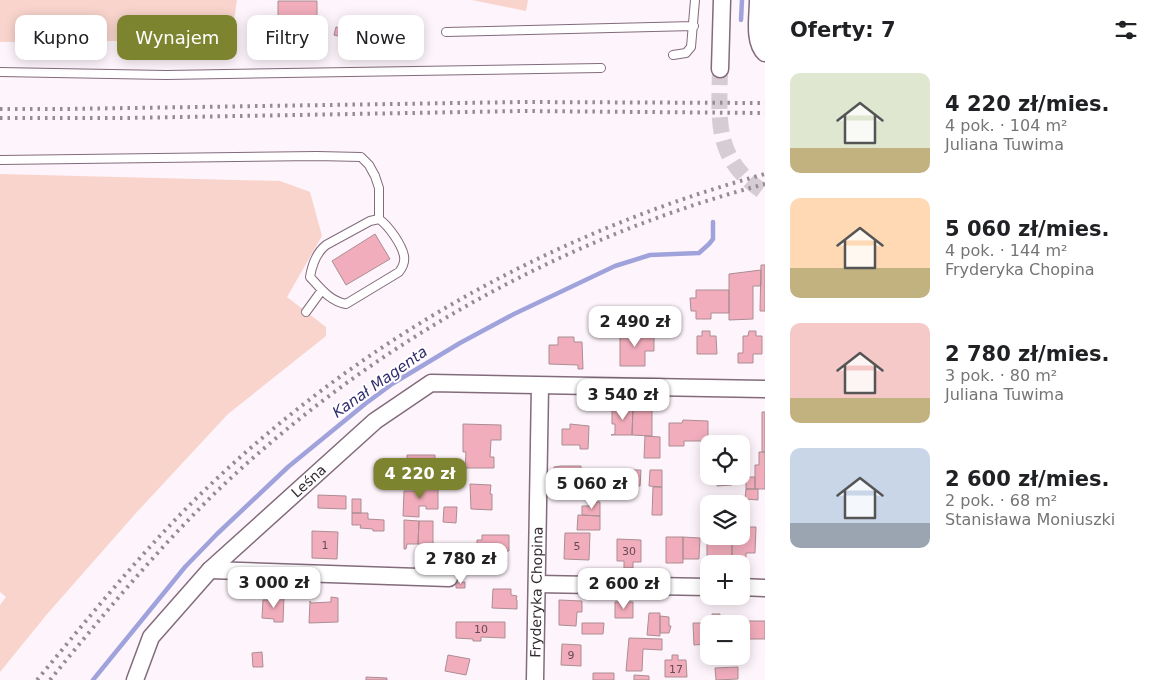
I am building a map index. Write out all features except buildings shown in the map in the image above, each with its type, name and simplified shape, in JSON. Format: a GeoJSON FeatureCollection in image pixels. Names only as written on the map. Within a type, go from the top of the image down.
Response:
{"type":"FeatureCollection","features":[{"type":"Feature","properties":{"kind":"street"},"geometry":{"type":"LineString","coordinates":[[720,69],[722,0]]}},
{"type":"Feature","properties":{"kind":"street"},"geometry":{"type":"LineString","coordinates":[[758,0],[758,40],[760,48],[765,53]]}},
{"type":"Feature","properties":{"kind":"street","name":"Leśna"},"geometry":{"type":"LineString","coordinates":[[135,680],[151,637],[210,570],[375,421],[431,383],[765,389]]}},
{"type":"Feature","properties":{"kind":"street","name":"Fryderyka Chopina"},"geometry":{"type":"LineString","coordinates":[[535,680],[540,386]]}},
{"type":"Feature","properties":{"kind":"street"},"geometry":{"type":"LineString","coordinates":[[210,570],[449,578]]}},
{"type":"Feature","properties":{"kind":"street"},"geometry":{"type":"LineString","coordinates":[[537,584],[700,587]]}},
{"type":"Feature","properties":{"kind":"street"},"geometry":{"type":"LineString","coordinates":[[750,587],[765,588]]}},
{"type":"Feature","properties":{"kind":"lane"},"geometry":{"type":"LineString","coordinates":[[673,55],[686,53],[692,47],[695,0]]}},
{"type":"Feature","properties":{"kind":"lane"},"geometry":{"type":"LineString","coordinates":[[446,32],[694,26]]}},
{"type":"Feature","properties":{"kind":"lane"},"geometry":{"type":"LineString","coordinates":[[0,72],[166,75],[601,68]]}},
{"type":"Feature","properties":{"kind":"lane"},"geometry":{"type":"LineString","coordinates":[[0,160],[361,157],[376,176],[379,188],[380,219],[384,222],[405,258],[403,267],[399,272],[346,304],[336,302],[310,277],[312,265],[320,250],[370,221],[380,219]]}},
{"type":"Feature","properties":{"kind":"lane"},"geometry":{"type":"LineString","coordinates":[[306,312],[322,290]]}},
{"type":"Feature","properties":{"kind":"shaded area"},"geometry":{"type":"Polygon","coordinates":[[[0,0],[237,0],[235,15],[117,15],[117,41],[107,41],[107,15],[15,15],[15,42],[0,42],[0,0]]]}},
{"type":"Feature","properties":{"kind":"shaded area"},"geometry":{"type":"Polygon","coordinates":[[[472,0],[528,0],[526,11],[472,0]]]}},
{"type":"Feature","properties":{"kind":"shaded area"},"geometry":{"type":"Polygon","coordinates":[[[0,174],[280,181],[310,192],[322,236],[287,297],[326,327],[326,336],[228,414],[136,513],[48,613],[0,672],[0,605],[6,597],[0,592],[0,174]]]}},
{"type":"Feature","properties":{"kind":"waterway"},"geometry":{"type":"LineString","coordinates":[[741,20],[742,0]]}},
{"type":"Feature","properties":{"kind":"waterway","name":"Kanał Magenta"},"geometry":{"type":"LineString","coordinates":[[93,680],[185,567],[217,534],[288,467],[392,384],[460,343],[514,314],[615,266],[650,255],[699,253],[713,239],[713,222]]}},
{"type":"Feature","properties":{"kind":"tunnel"},"geometry":{"type":"LineString","coordinates":[[720,69],[720,123],[728,153],[736,167],[748,180],[765,193]]}},
{"type":"Feature","properties":{"kind":"railway"},"geometry":{"type":"LineString","coordinates":[[0,109],[523,102],[765,103]]}},
{"type":"Feature","properties":{"kind":"railway"},"geometry":{"type":"LineString","coordinates":[[0,118],[125,118],[523,111],[765,113]]}},
{"type":"Feature","properties":{"kind":"railway"},"geometry":{"type":"LineString","coordinates":[[37,680],[163,532],[209,486],[269,432],[332,382],[398,337],[467,296],[538,258],[612,226],[688,198],[765,174]]}},
{"type":"Feature","properties":{"kind":"railway"},"geometry":{"type":"LineString","coordinates":[[50,680],[130,584],[193,515],[274,440],[337,390],[402,345],[470,304],[541,267],[614,234],[689,207],[765,184]]}}]}
